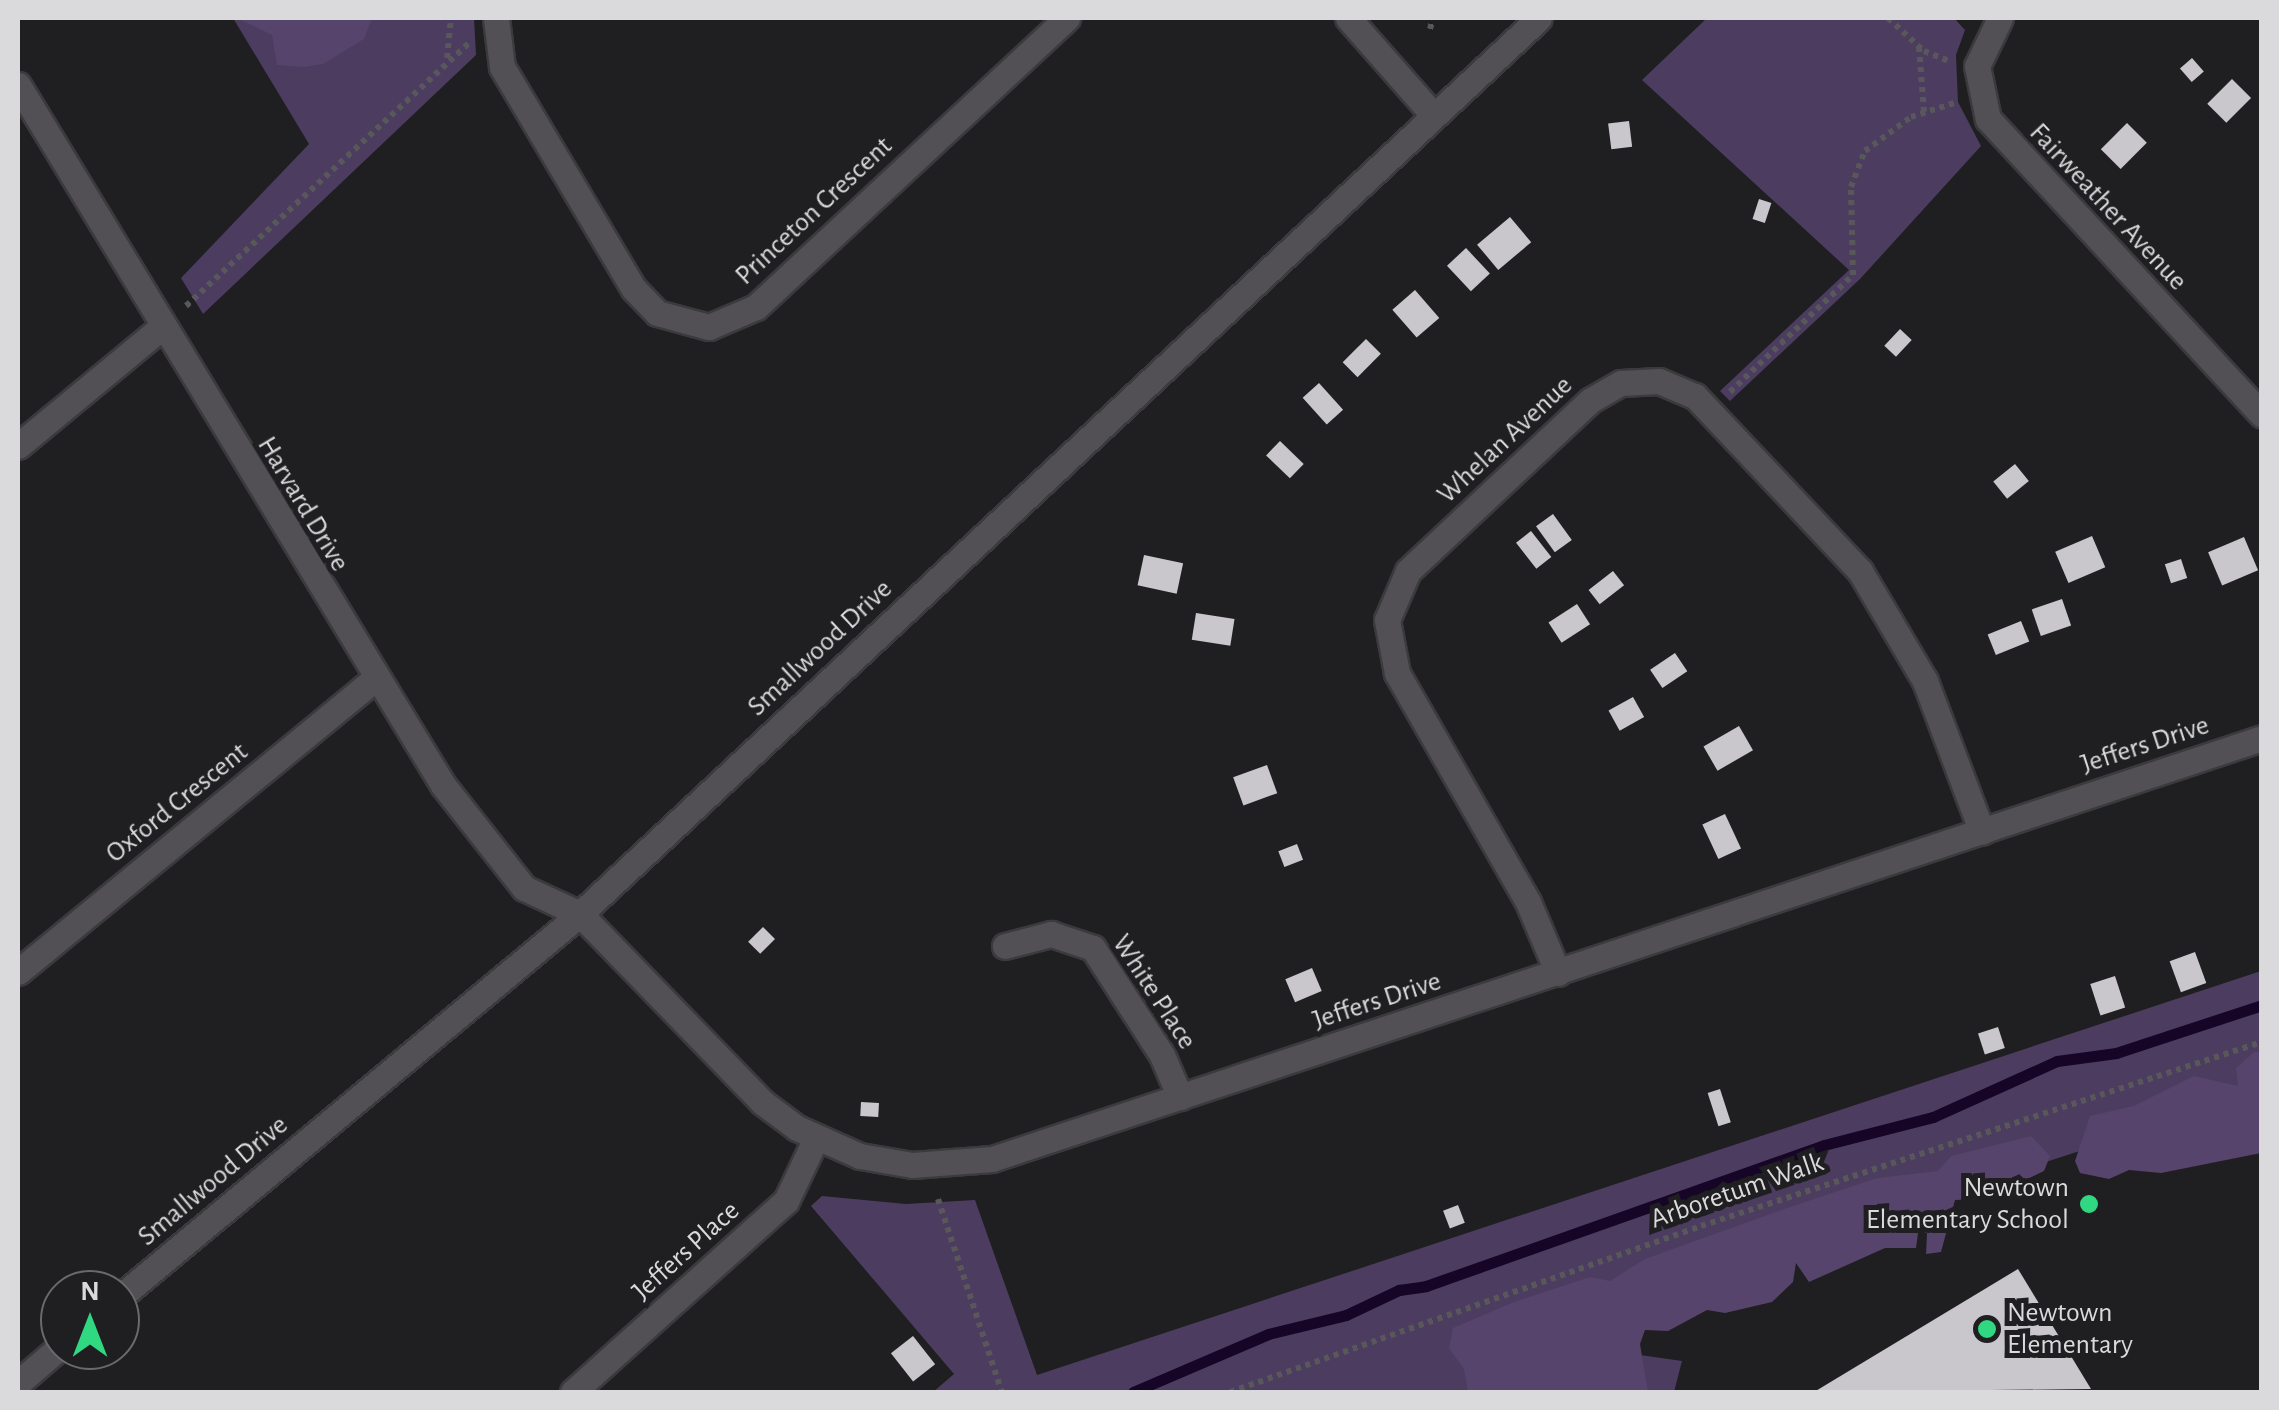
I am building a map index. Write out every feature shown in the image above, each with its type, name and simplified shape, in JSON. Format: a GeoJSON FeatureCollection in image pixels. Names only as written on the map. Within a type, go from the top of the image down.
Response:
{"type":"FeatureCollection","features":[{"type":"Feature","properties":{"kind":"street","name":"Princeton Crescent"},"geometry":{"type":"LineString","coordinates":[[495,21],[502,67],[634,289],[656,313],[708,327],[756,307],[1067,18]]}},
{"type":"Feature","properties":{"kind":"street"},"geometry":{"type":"LineString","coordinates":[[1348,18],[1434,116]]}},
{"type":"Feature","properties":{"kind":"street","name":"Smallwood Drive"},"geometry":{"type":"LineString","coordinates":[[140,1280],[580,914],[1539,18]]}},
{"type":"Feature","properties":{"kind":"street","name":"Fairweather Avenue"},"geometry":{"type":"LineString","coordinates":[[2000,18],[1977,66],[1979,94],[1996,131],[2262,415]]}},
{"type":"Feature","properties":{"kind":"street","name":"Harvard Drive"},"geometry":{"type":"LineString","coordinates":[[18,85],[374,680],[443,786],[524,888],[580,914]]}},
{"type":"Feature","properties":{"kind":"street"},"geometry":{"type":"LineString","coordinates":[[18,446],[162,327]]}},
{"type":"Feature","properties":{"kind":"street","name":"Whelan Avenue"},"geometry":{"type":"LineString","coordinates":[[1558,973],[1528,902],[1396,673],[1387,638],[1390,602],[1408,571],[1605,390],[1659,381],[1710,410],[1880,598],[1925,682],[1982,832]]}},
{"type":"Feature","properties":{"kind":"street","name":"Oxford Crescent"},"geometry":{"type":"LineString","coordinates":[[18,972],[374,680]]}},
{"type":"Feature","properties":{"kind":"street","name":"Jeffers Drive"},"geometry":{"type":"LineString","coordinates":[[580,914],[746,1088],[816,1138],[884,1162],[968,1164],[1558,973],[2262,738]]}},
{"type":"Feature","properties":{"kind":"street","name":"White Place"},"geometry":{"type":"LineString","coordinates":[[1005,946],[1051,934],[1093,948],[1162,1056],[1180,1097]]}},
{"type":"Feature","properties":{"kind":"street","name":"Jeffers Place"},"geometry":{"type":"LineString","coordinates":[[573,1392],[786,1201],[816,1138]]}},
{"type":"Feature","properties":{"kind":"street"},"geometry":{"type":"LineString","coordinates":[[18,1383],[40,1364]]}},
{"type":"Feature","properties":{"kind":"path"},"geometry":{"type":"LineString","coordinates":[[447,59],[451,18]]}},
{"type":"Feature","properties":{"kind":"path"},"geometry":{"type":"LineString","coordinates":[[1430,29],[1433,18]]}},
{"type":"Feature","properties":{"kind":"path"},"geometry":{"type":"LineString","coordinates":[[1888,18],[1920,47],[1944,60],[1977,66]]}},
{"type":"Feature","properties":{"kind":"path"},"geometry":{"type":"LineString","coordinates":[[162,327],[276,228],[447,59],[495,21]]}},
{"type":"Feature","properties":{"kind":"path"},"geometry":{"type":"LineString","coordinates":[[1920,47],[1924,112]]}},
{"type":"Feature","properties":{"kind":"path"},"geometry":{"type":"LineString","coordinates":[[1710,410],[1853,275],[1850,187],[1858,160],[1887,130],[1924,112],[1979,94]]}},
{"type":"Feature","properties":{"kind":"path","name":"Arboretum Walk"},"geometry":{"type":"LineString","coordinates":[[1230,1392],[1701,1226],[2262,1042]]}},
{"type":"Feature","properties":{"kind":"path"},"geometry":{"type":"LineString","coordinates":[[938,1199],[1002,1392]]}},
{"type":"Feature","properties":{"kind":"shaded area"},"geometry":{"type":"Polygon","coordinates":[[[233,18],[474,18],[476,55],[203,314],[181,278],[309,144],[233,18]]]}},
{"type":"Feature","properties":{"kind":"shaded area"},"geometry":{"type":"Polygon","coordinates":[[[237,18],[372,18],[364,39],[323,64],[304,67],[277,65],[272,35],[237,18]]]}},
{"type":"Feature","properties":{"kind":"shaded area"},"geometry":{"type":"Polygon","coordinates":[[[1707,18],[1954,18],[1965,30],[1956,55],[1958,102],[1981,146],[1860,279],[1730,401],[1720,391],[1849,270],[1642,80],[1707,18]]]}},
{"type":"Feature","properties":{"kind":"shaded area"},"geometry":{"type":"Polygon","coordinates":[[[2261,971],[2261,1092],[1572,1316],[1626,1353],[1682,1361],[1674,1392],[933,1392],[954,1374],[811,1206],[822,1196],[906,1204],[975,1200],[1037,1375],[2261,971]]]}},
{"type":"Feature","properties":{"kind":"shaded area"},"geometry":{"type":"Polygon","coordinates":[[[2254,1052],[2261,1052],[2261,1153],[2161,1173],[2129,1170],[2109,1179],[2080,1173],[2075,1161],[2090,1116],[2134,1106],[2194,1076],[2238,1086],[2236,1068],[2254,1052]]]}},
{"type":"Feature","properties":{"kind":"shaded area"},"geometry":{"type":"Polygon","coordinates":[[[2031,1136],[2050,1156],[2044,1171],[1985,1199],[1955,1200],[1941,1252],[1926,1254],[1927,1233],[1918,1233],[1916,1248],[1885,1248],[1809,1282],[1796,1263],[1793,1282],[1772,1302],[1725,1313],[1707,1310],[1668,1331],[1645,1330],[1640,1344],[1648,1392],[1468,1392],[1464,1369],[1449,1348],[1453,1328],[1514,1302],[1590,1277],[1610,1281],[1645,1259],[1787,1208],[1877,1178],[1938,1171],[1951,1156],[2031,1136]]]}},
{"type":"Feature","properties":{"kind":"building"},"geometry":{"type":"Polygon","coordinates":[[[2192,58],[2204,72],[2192,82],[2180,68],[2192,58]]]}},
{"type":"Feature","properties":{"kind":"building"},"geometry":{"type":"Polygon","coordinates":[[[2232,79],[2251,98],[2226,123],[2207,104],[2232,79]]]}},
{"type":"Feature","properties":{"kind":"building"},"geometry":{"type":"Polygon","coordinates":[[[1629,121],[1632,147],[1611,149],[1608,124],[1629,121]]]}},
{"type":"Feature","properties":{"kind":"building"},"geometry":{"type":"Polygon","coordinates":[[[2127,123],[2147,143],[2121,169],[2101,149],[2127,123]]]}},
{"type":"Feature","properties":{"kind":"building"},"geometry":{"type":"Polygon","coordinates":[[[1759,199],[1771,203],[1765,223],[1753,219],[1759,199]]]}},
{"type":"Feature","properties":{"kind":"building"},"geometry":{"type":"Polygon","coordinates":[[[1510,217],[1531,242],[1498,270],[1477,245],[1510,217]]]}},
{"type":"Feature","properties":{"kind":"building"},"geometry":{"type":"Polygon","coordinates":[[[1466,248],[1490,274],[1471,291],[1447,266],[1466,248]]]}},
{"type":"Feature","properties":{"kind":"building"},"geometry":{"type":"Polygon","coordinates":[[[1415,290],[1439,318],[1417,338],[1392,310],[1415,290]]]}},
{"type":"Feature","properties":{"kind":"building"},"geometry":{"type":"Polygon","coordinates":[[[1900,329],[1912,340],[1896,357],[1884,346],[1900,329]]]}},
{"type":"Feature","properties":{"kind":"building"},"geometry":{"type":"Polygon","coordinates":[[[1366,339],[1381,354],[1358,377],[1343,362],[1366,339]]]}},
{"type":"Feature","properties":{"kind":"building"},"geometry":{"type":"Polygon","coordinates":[[[1319,383],[1343,410],[1327,424],[1303,398],[1319,383]]]}},
{"type":"Feature","properties":{"kind":"building"},"geometry":{"type":"Polygon","coordinates":[[[1280,441],[1304,464],[1290,478],[1266,455],[1280,441]]]}},
{"type":"Feature","properties":{"kind":"building"},"geometry":{"type":"Polygon","coordinates":[[[2015,464],[2029,481],[2007,499],[1993,482],[2015,464]]]}},
{"type":"Feature","properties":{"kind":"building"},"geometry":{"type":"Polygon","coordinates":[[[1553,514],[1572,540],[1555,552],[1536,526],[1553,514]]]}},
{"type":"Feature","properties":{"kind":"building"},"geometry":{"type":"Polygon","coordinates":[[[1531,531],[1551,557],[1536,569],[1516,543],[1531,531]]]}},
{"type":"Feature","properties":{"kind":"building"},"geometry":{"type":"Polygon","coordinates":[[[2092,536],[2105,567],[2068,583],[2055,552],[2092,536]]]}},
{"type":"Feature","properties":{"kind":"building"},"geometry":{"type":"Polygon","coordinates":[[[2244,537],[2258,570],[2222,585],[2208,552],[2244,537]]]}},
{"type":"Feature","properties":{"kind":"building"},"geometry":{"type":"Polygon","coordinates":[[[1144,555],[1183,563],[1177,594],[1138,585],[1144,555]]]}},
{"type":"Feature","properties":{"kind":"building"},"geometry":{"type":"Polygon","coordinates":[[[2181,559],[2187,578],[2171,583],[2165,564],[2181,559]]]}},
{"type":"Feature","properties":{"kind":"building"},"geometry":{"type":"Polygon","coordinates":[[[1613,571],[1624,585],[1600,604],[1589,590],[1613,571]]]}},
{"type":"Feature","properties":{"kind":"building"},"geometry":{"type":"Polygon","coordinates":[[[2062,599],[2071,625],[2041,636],[2032,609],[2062,599]]]}},
{"type":"Feature","properties":{"kind":"building"},"geometry":{"type":"Polygon","coordinates":[[[1577,604],[1590,624],[1562,643],[1548,623],[1577,604]]]}},
{"type":"Feature","properties":{"kind":"building"},"geometry":{"type":"Polygon","coordinates":[[[1196,613],[1235,619],[1230,646],[1192,640],[1196,613]]]}},
{"type":"Feature","properties":{"kind":"building"},"geometry":{"type":"Polygon","coordinates":[[[2021,621],[2029,641],[1996,655],[1988,634],[2021,621]]]}},
{"type":"Feature","properties":{"kind":"building"},"geometry":{"type":"Polygon","coordinates":[[[1675,653],[1687,671],[1662,688],[1650,670],[1675,653]]]}},
{"type":"Feature","properties":{"kind":"building"},"geometry":{"type":"Polygon","coordinates":[[[1633,697],[1644,717],[1620,731],[1609,711],[1633,697]]]}},
{"type":"Feature","properties":{"kind":"building"},"geometry":{"type":"Polygon","coordinates":[[[1739,726],[1753,750],[1717,771],[1703,746],[1739,726]]]}},
{"type":"Feature","properties":{"kind":"building"},"geometry":{"type":"Polygon","coordinates":[[[1267,765],[1277,793],[1243,806],[1233,777],[1267,765]]]}},
{"type":"Feature","properties":{"kind":"building"},"geometry":{"type":"Polygon","coordinates":[[[1725,814],[1741,848],[1718,859],[1702,825],[1725,814]]]}},
{"type":"Feature","properties":{"kind":"building"},"geometry":{"type":"Polygon","coordinates":[[[1297,844],[1303,860],[1284,867],[1278,851],[1297,844]]]}},
{"type":"Feature","properties":{"kind":"building"},"geometry":{"type":"Polygon","coordinates":[[[763,927],[775,939],[760,954],[748,942],[763,927]]]}},
{"type":"Feature","properties":{"kind":"building"},"geometry":{"type":"Polygon","coordinates":[[[2195,952],[2206,983],[2181,992],[2170,961],[2195,952]]]}},
{"type":"Feature","properties":{"kind":"building"},"geometry":{"type":"Polygon","coordinates":[[[1312,968],[1322,991],[1295,1002],[1285,979],[1312,968]]]}},
{"type":"Feature","properties":{"kind":"building"},"geometry":{"type":"Polygon","coordinates":[[[2115,976],[2125,1007],[2100,1015],[2090,984],[2115,976]]]}},
{"type":"Feature","properties":{"kind":"building"},"geometry":{"type":"Polygon","coordinates":[[[1998,1027],[2005,1048],[1985,1054],[1978,1033],[1998,1027]]]}},
{"type":"Feature","properties":{"kind":"building"},"geometry":{"type":"Polygon","coordinates":[[[1720,1089],[1731,1122],[1718,1126],[1708,1093],[1720,1089]]]}},
{"type":"Feature","properties":{"kind":"building"},"geometry":{"type":"Polygon","coordinates":[[[861,1102],[879,1103],[878,1117],[860,1116],[861,1102]]]}},
{"type":"Feature","properties":{"kind":"building"},"geometry":{"type":"Polygon","coordinates":[[[1458,1205],[1465,1223],[1450,1228],[1443,1211],[1458,1205]]]}},
{"type":"Feature","properties":{"kind":"building","name":"Newtown Elementary"},"geometry":{"type":"Polygon","coordinates":[[[2018,1269],[2091,1389],[1814,1392],[2018,1269]]]}},
{"type":"Feature","properties":{"kind":"building"},"geometry":{"type":"Polygon","coordinates":[[[913,1336],[935,1364],[913,1382],[891,1353],[913,1336]]]}},
{"type":"Feature","properties":{"kind":"waterway"},"geometry":{"type":"LineString","coordinates":[[1133,1392],[1268,1334],[1346,1315],[1399,1290],[1426,1286],[1824,1145],[1933,1117],[2057,1061],[2116,1053],[2262,1005]]}},
{"type":"Feature","properties":{"kind":"place","name":"Newtown Elementary School"},"geometry":{"type":"Point","coordinates":[2089,1204]}},
{"type":"Feature","properties":{"kind":"place","name":"Newtown Elementary"},"geometry":{"type":"Point","coordinates":[1987,1329]}}]}
